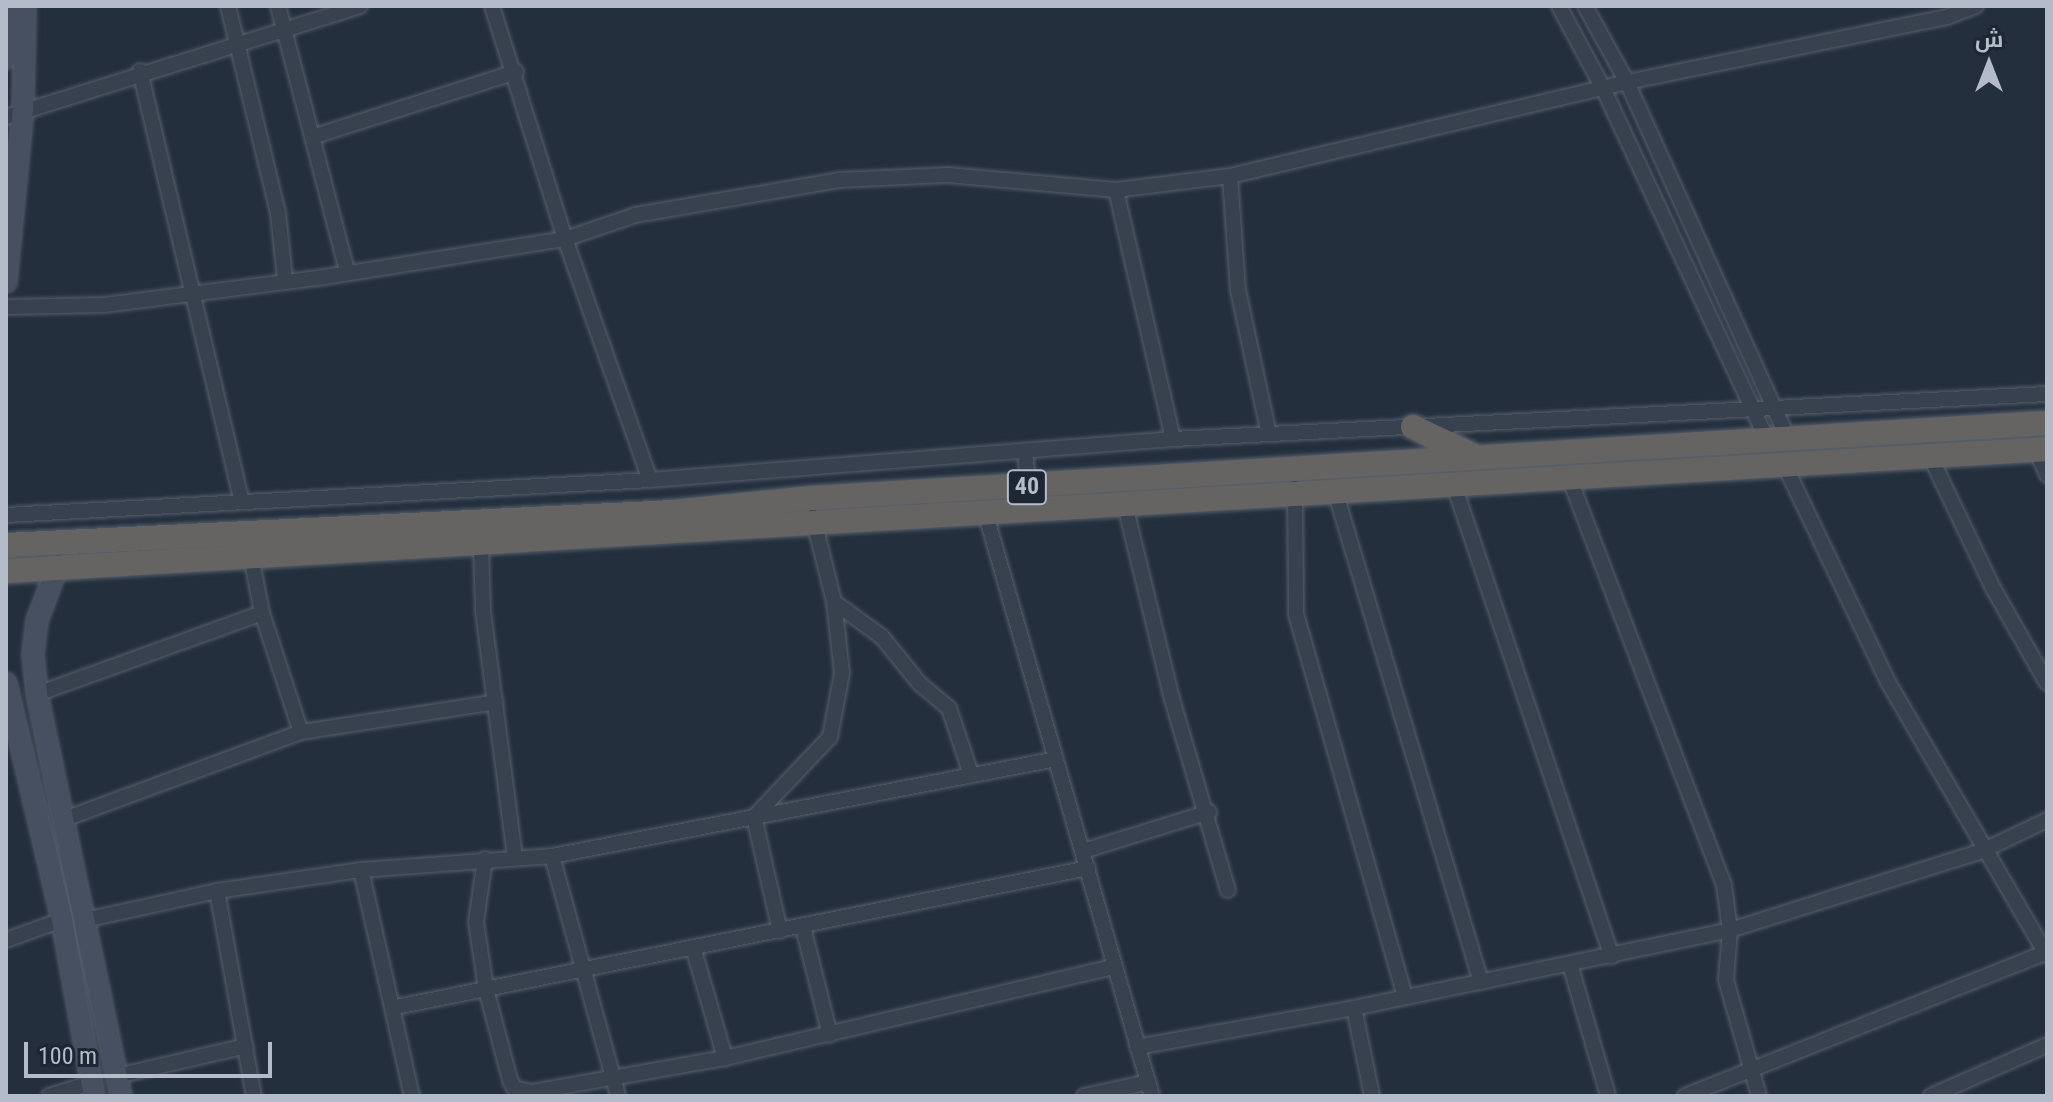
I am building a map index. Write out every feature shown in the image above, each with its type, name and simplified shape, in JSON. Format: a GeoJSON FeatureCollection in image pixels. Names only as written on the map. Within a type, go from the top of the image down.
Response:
{"type":"FeatureCollection","features":[{"type":"Feature","properties":{"kind":"highway","name":"40"},"geometry":{"type":"LineString","coordinates":[[6,545],[673,512],[812,498],[2047,423]]}},
{"type":"Feature","properties":{"kind":"highway"},"geometry":{"type":"LineString","coordinates":[[1413,427],[1476,457]]}},
{"type":"Feature","properties":{"kind":"highway","name":"40"},"geometry":{"type":"LineString","coordinates":[[6,571],[58,565],[481,546],[2042,449]]}},
{"type":"Feature","properties":{"kind":"main road"},"geometry":{"type":"LineString","coordinates":[[6,58],[9,6]]}},
{"type":"Feature","properties":{"kind":"main road"},"geometry":{"type":"LineString","coordinates":[[6,282],[15,113],[25,6]]}},
{"type":"Feature","properties":{"kind":"main road"},"geometry":{"type":"LineString","coordinates":[[58,565],[37,621],[33,655],[37,694],[119,1086]]}},
{"type":"Feature","properties":{"kind":"main road"},"geometry":{"type":"LineString","coordinates":[[6,683],[62,920],[93,1090]]}},
{"type":"Feature","properties":{"kind":"street"},"geometry":{"type":"LineString","coordinates":[[228,6],[278,213],[285,279]]}},
{"type":"Feature","properties":{"kind":"street"},"geometry":{"type":"LineString","coordinates":[[278,6],[315,136],[347,271]]}},
{"type":"Feature","properties":{"kind":"street"},"geometry":{"type":"LineString","coordinates":[[15,113],[284,26],[360,6]]}},
{"type":"Feature","properties":{"kind":"street"},"geometry":{"type":"LineString","coordinates":[[492,6],[516,72],[565,239],[650,480]]}},
{"type":"Feature","properties":{"kind":"street"},"geometry":{"type":"LineString","coordinates":[[1559,6],[1604,90],[1753,407],[1778,439]]}},
{"type":"Feature","properties":{"kind":"street"},"geometry":{"type":"LineString","coordinates":[[1585,6],[1627,82],[1771,405],[1778,439]]}},
{"type":"Feature","properties":{"kind":"street"},"geometry":{"type":"LineString","coordinates":[[6,307],[104,305],[193,295],[565,239],[635,215],[839,180],[948,175],[1116,190],[1230,176],[1604,90],[1627,82],[1862,36],[1976,6]]}},
{"type":"Feature","properties":{"kind":"street"},"geometry":{"type":"LineString","coordinates":[[140,71],[242,502]]}},
{"type":"Feature","properties":{"kind":"street"},"geometry":{"type":"LineString","coordinates":[[315,136],[516,72]]}},
{"type":"Feature","properties":{"kind":"street"},"geometry":{"type":"LineString","coordinates":[[1230,176],[1238,290],[1269,434]]}},
{"type":"Feature","properties":{"kind":"street"},"geometry":{"type":"LineString","coordinates":[[1116,190],[1173,439]]}},
{"type":"Feature","properties":{"kind":"street"},"geometry":{"type":"LineString","coordinates":[[6,515],[650,480],[1173,439],[1771,405],[2047,394]]}},
{"type":"Feature","properties":{"kind":"street"},"geometry":{"type":"LineString","coordinates":[[2042,449],[2047,475]]}},
{"type":"Feature","properties":{"kind":"street"},"geometry":{"type":"LineString","coordinates":[[1025,451],[1029,487]]}},
{"type":"Feature","properties":{"kind":"street"},"geometry":{"type":"LineString","coordinates":[[1930,456],[1993,588],[2047,683]]}},
{"type":"Feature","properties":{"kind":"street"},"geometry":{"type":"LineString","coordinates":[[1685,1096],[1751,1074],[2046,954],[1982,851],[1888,682],[1785,466]]}},
{"type":"Feature","properties":{"kind":"street"},"geometry":{"type":"LineString","coordinates":[[1296,469],[1296,614],[1405,997]]}},
{"type":"Feature","properties":{"kind":"street"},"geometry":{"type":"LineString","coordinates":[[1569,477],[1718,866],[1730,930],[1726,980],[1759,1096]]}},
{"type":"Feature","properties":{"kind":"street"},"geometry":{"type":"LineString","coordinates":[[1454,485],[1612,956]]}},
{"type":"Feature","properties":{"kind":"street"},"geometry":{"type":"LineString","coordinates":[[1335,491],[1481,982]]}},
{"type":"Feature","properties":{"kind":"street"},"geometry":{"type":"LineString","coordinates":[[754,817],[830,737],[842,673],[834,602],[814,523],[812,498]]}},
{"type":"Feature","properties":{"kind":"street"},"geometry":{"type":"LineString","coordinates":[[1125,505],[1172,699],[1209,812],[1228,890]]}},
{"type":"Feature","properties":{"kind":"street"},"geometry":{"type":"LineString","coordinates":[[986,515],[1151,1089],[1084,1096]]}},
{"type":"Feature","properties":{"kind":"street"},"geometry":{"type":"LineString","coordinates":[[481,546],[483,611],[515,857]]}},
{"type":"Feature","properties":{"kind":"street"},"geometry":{"type":"LineString","coordinates":[[251,556],[262,613],[301,732]]}},
{"type":"Feature","properties":{"kind":"street"},"geometry":{"type":"LineString","coordinates":[[834,602],[882,637],[919,683],[949,708],[971,774]]}},
{"type":"Feature","properties":{"kind":"street"},"geometry":{"type":"LineString","coordinates":[[37,694],[262,613]]}},
{"type":"Feature","properties":{"kind":"street"},"geometry":{"type":"LineString","coordinates":[[62,820],[301,732],[496,702]]}},
{"type":"Feature","properties":{"kind":"street"},"geometry":{"type":"LineString","coordinates":[[85,920],[217,891],[361,870],[552,856],[1056,759]]}},
{"type":"Feature","properties":{"kind":"street"},"geometry":{"type":"LineString","coordinates":[[1083,851],[1209,812]]}},
{"type":"Feature","properties":{"kind":"street"},"geometry":{"type":"LineString","coordinates":[[754,817],[780,931]]}},
{"type":"Feature","properties":{"kind":"street"},"geometry":{"type":"LineString","coordinates":[[1137,1047],[1354,1008],[1730,930],[1982,851],[2047,820]]}},
{"type":"Feature","properties":{"kind":"street"},"geometry":{"type":"LineString","coordinates":[[552,856],[618,1096]]}},
{"type":"Feature","properties":{"kind":"street"},"geometry":{"type":"LineString","coordinates":[[485,859],[476,922],[486,989],[514,1088],[532,1092],[725,1058],[1114,967]]}},
{"type":"Feature","properties":{"kind":"street"},"geometry":{"type":"LineString","coordinates":[[396,1007],[1088,868]]}},
{"type":"Feature","properties":{"kind":"street"},"geometry":{"type":"LineString","coordinates":[[361,870],[396,1007],[412,1096]]}},
{"type":"Feature","properties":{"kind":"street"},"geometry":{"type":"LineString","coordinates":[[217,891],[254,1096]]}},
{"type":"Feature","properties":{"kind":"street"},"geometry":{"type":"LineString","coordinates":[[6,940],[62,920]]}},
{"type":"Feature","properties":{"kind":"street"},"geometry":{"type":"LineString","coordinates":[[803,927],[830,1035]]}},
{"type":"Feature","properties":{"kind":"street"},"geometry":{"type":"LineString","coordinates":[[693,947],[725,1058]]}},
{"type":"Feature","properties":{"kind":"street"},"geometry":{"type":"LineString","coordinates":[[1570,964],[1608,1096]]}},
{"type":"Feature","properties":{"kind":"street"},"geometry":{"type":"LineString","coordinates":[[1354,1008],[1372,1096]]}},
{"type":"Feature","properties":{"kind":"street"},"geometry":{"type":"LineString","coordinates":[[1931,1096],[2047,1045]]}},
{"type":"Feature","properties":{"kind":"street"},"geometry":{"type":"LineString","coordinates":[[119,1086],[246,1046]]}},
{"type":"Feature","properties":{"kind":"street"},"geometry":{"type":"LineString","coordinates":[[49,1096],[93,1090]]}}]}
